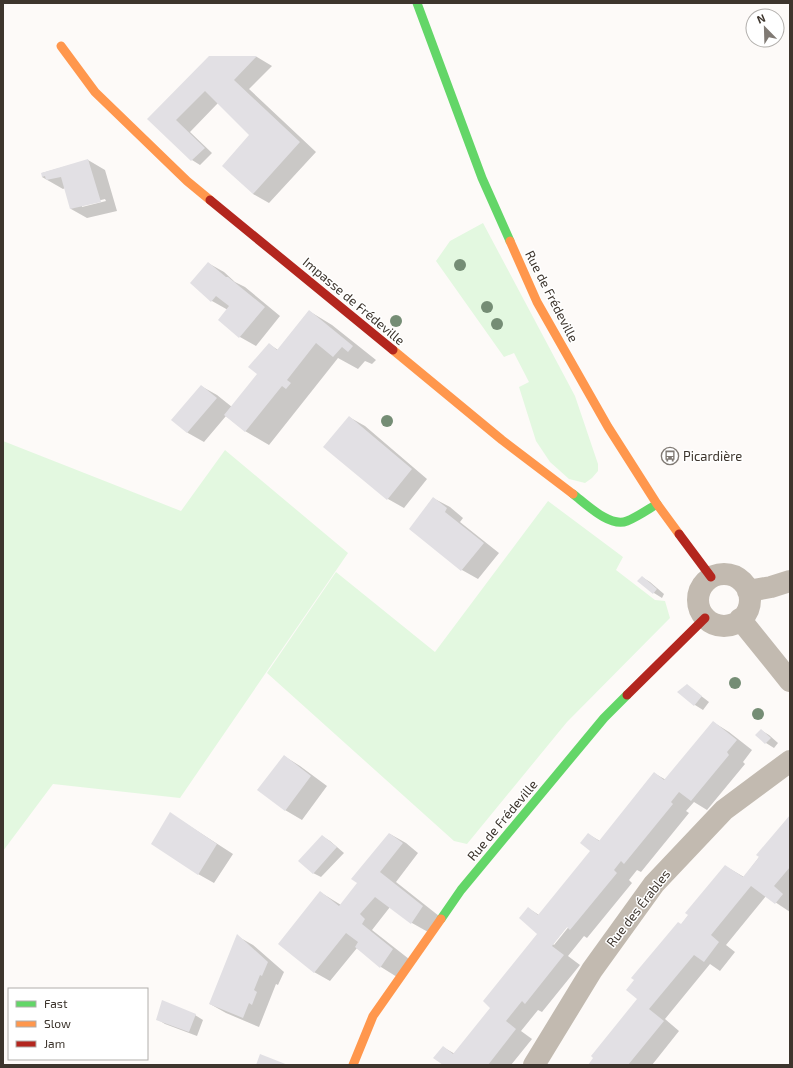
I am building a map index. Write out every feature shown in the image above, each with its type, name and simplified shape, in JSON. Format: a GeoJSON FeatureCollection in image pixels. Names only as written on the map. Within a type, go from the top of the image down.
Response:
{"type":"FeatureCollection","features":[{"type":"Feature","properties":{"kind":"street","name":"Rue de Frédeville"},"geometry":{"type":"LineString","coordinates":[[417,3],[482,178],[537,302],[608,428],[656,504],[711,577]]}},
{"type":"Feature","properties":{"kind":"street","name":"Impasse de Frédeville"},"geometry":{"type":"LineString","coordinates":[[61,46],[95,92],[188,180],[511,447],[606,519],[616,523],[626,522],[656,504]]}},
{"type":"Feature","properties":{"kind":"street"},"geometry":{"type":"LineString","coordinates":[[720,574],[729,574],[737,577],[744,583],[748,591],[750,600],[744,616],[737,622],[729,625],[721,626],[713,624],[701,613],[698,605],[697,597],[704,582],[711,577],[720,574]]}},
{"type":"Feature","properties":{"kind":"street"},"geometry":{"type":"LineString","coordinates":[[748,591],[771,587],[790,580]]}},
{"type":"Feature","properties":{"kind":"street","name":"Rue de Frédeville"},"geometry":{"type":"LineString","coordinates":[[353,1065],[373,1016],[460,890],[604,718],[705,618]]}},
{"type":"Feature","properties":{"kind":"street"},"geometry":{"type":"LineString","coordinates":[[740,619],[790,681]]}},
{"type":"Feature","properties":{"kind":"street","name":"Rue des Érables"},"geometry":{"type":"LineString","coordinates":[[534,1065],[592,970],[654,884],[724,810],[790,761]]}},
{"type":"Feature","properties":{"kind":"green space"},"geometry":{"type":"Polygon","coordinates":[[[483,223],[575,396],[598,464],[598,471],[585,483],[569,479],[550,462],[536,441],[519,387],[529,382],[514,353],[504,357],[436,261],[450,241],[483,223]]]}},
{"type":"Feature","properties":{"kind":"green space"},"geometry":{"type":"Polygon","coordinates":[[[3,441],[181,511],[225,450],[348,553],[180,798],[53,784],[3,851],[3,441]]]}},
{"type":"Feature","properties":{"kind":"green space"},"geometry":{"type":"Polygon","coordinates":[[[548,501],[623,557],[616,570],[655,600],[665,601],[670,618],[567,722],[467,844],[454,841],[267,673],[336,572],[435,652],[548,501]]]}},
{"type":"Feature","properties":{"kind":"building"},"geometry":{"type":"Polygon","coordinates":[[[209,56],[257,56],[234,80],[300,142],[253,194],[222,166],[249,135],[205,91],[176,120],[205,148],[191,161],[147,119],[209,56]]]}},
{"type":"Feature","properties":{"kind":"building"},"geometry":{"type":"Polygon","coordinates":[[[88,159],[101,202],[70,209],[61,177],[46,180],[45,176],[42,177],[41,173],[88,159]]]}},
{"type":"Feature","properties":{"kind":"building"},"geometry":{"type":"Polygon","coordinates":[[[208,262],[265,307],[239,338],[218,320],[229,306],[216,296],[211,302],[190,283],[208,262]]]}},
{"type":"Feature","properties":{"kind":"building"},"geometry":{"type":"Polygon","coordinates":[[[309,310],[353,346],[348,352],[342,347],[333,357],[316,343],[287,380],[291,383],[286,389],[282,386],[245,432],[224,415],[257,374],[248,367],[269,343],[277,350],[309,310]]]}},
{"type":"Feature","properties":{"kind":"building"},"geometry":{"type":"Polygon","coordinates":[[[201,385],[217,398],[187,433],[171,420],[201,385]]]}},
{"type":"Feature","properties":{"kind":"building"},"geometry":{"type":"Polygon","coordinates":[[[349,416],[412,469],[387,500],[323,447],[349,416]]]}},
{"type":"Feature","properties":{"kind":"building"},"geometry":{"type":"Polygon","coordinates":[[[433,497],[447,508],[445,512],[484,543],[461,571],[409,529],[433,497]]]}},
{"type":"Feature","properties":{"kind":"building"},"geometry":{"type":"Polygon","coordinates":[[[642,576],[657,589],[653,594],[637,581],[642,576]]]}},
{"type":"Feature","properties":{"kind":"building"},"geometry":{"type":"Polygon","coordinates":[[[687,684],[702,696],[694,706],[677,692],[687,684]]]}},
{"type":"Feature","properties":{"kind":"building"},"geometry":{"type":"Polygon","coordinates":[[[713,721],[737,740],[727,752],[729,755],[691,801],[679,792],[671,802],[673,804],[624,864],[621,861],[614,870],[617,873],[570,930],[567,927],[552,946],[564,955],[525,1004],[522,1001],[506,1021],[516,1029],[488,1065],[443,1065],[433,1058],[443,1046],[453,1054],[490,1008],[483,1001],[537,934],[519,918],[528,907],[538,915],[590,851],[580,843],[588,833],[599,841],[654,772],[664,780],[713,721]]]}},
{"type":"Feature","properties":{"kind":"building"},"geometry":{"type":"Polygon","coordinates":[[[761,729],[771,738],[765,744],[755,735],[761,729]]]}},
{"type":"Feature","properties":{"kind":"building"},"geometry":{"type":"Polygon","coordinates":[[[284,755],[311,776],[285,811],[257,790],[284,755]]]}},
{"type":"Feature","properties":{"kind":"building"},"geometry":{"type":"Polygon","coordinates":[[[170,812],[217,844],[198,875],[151,844],[170,812]]]}},
{"type":"Feature","properties":{"kind":"building"},"geometry":{"type":"Polygon","coordinates":[[[790,815],[790,867],[774,886],[783,894],[775,904],[751,886],[711,935],[719,942],[704,962],[694,955],[649,1009],[664,1021],[628,1065],[588,1065],[593,1058],[591,1056],[637,999],[626,990],[634,980],[631,978],[678,922],[681,924],[688,915],[685,913],[725,865],[743,877],[759,857],[756,855],[790,815]]]}},
{"type":"Feature","properties":{"kind":"building"},"geometry":{"type":"Polygon","coordinates":[[[389,833],[403,843],[380,872],[423,906],[411,924],[375,897],[360,914],[365,919],[362,924],[393,949],[380,968],[355,947],[358,942],[346,933],[314,973],[278,944],[320,891],[339,906],[357,883],[351,879],[389,833]]]}},
{"type":"Feature","properties":{"kind":"building"},"geometry":{"type":"Polygon","coordinates":[[[322,835],[337,847],[313,874],[298,861],[322,835]]]}},
{"type":"Feature","properties":{"kind":"building"},"geometry":{"type":"Polygon","coordinates":[[[237,934],[268,962],[262,976],[260,975],[254,990],[257,992],[252,1005],[249,1003],[243,1018],[209,1004],[237,934]]]}},
{"type":"Feature","properties":{"kind":"building"},"geometry":{"type":"Polygon","coordinates":[[[162,1000],[196,1014],[189,1032],[156,1020],[162,1000]]]}},
{"type":"Feature","properties":{"kind":"building"},"geometry":{"type":"Polygon","coordinates":[[[260,1054],[288,1065],[256,1065],[260,1054]]]}},
{"type":"Feature","properties":{"kind":"traffic: fast"},"geometry":{"type":"LineString","coordinates":[[417,3],[482,178],[510,241]]}},
{"type":"Feature","properties":{"kind":"traffic: fast"},"geometry":{"type":"LineString","coordinates":[[573,494],[598,514],[613,521],[620,522],[634,518],[657,504]]}},
{"type":"Feature","properties":{"kind":"traffic: fast"},"geometry":{"type":"LineString","coordinates":[[441,919],[461,890],[604,718],[627,695]]}},
{"type":"Feature","properties":{"kind":"traffic: slow"},"geometry":{"type":"LineString","coordinates":[[61,46],[95,92],[187,181],[210,200]]}},
{"type":"Feature","properties":{"kind":"traffic: slow"},"geometry":{"type":"LineString","coordinates":[[510,241],[537,302],[608,427],[657,504],[679,534]]}},
{"type":"Feature","properties":{"kind":"traffic: slow"},"geometry":{"type":"LineString","coordinates":[[393,350],[502,440],[573,494]]}},
{"type":"Feature","properties":{"kind":"traffic: slow"},"geometry":{"type":"LineString","coordinates":[[353,1065],[373,1016],[441,919]]}},
{"type":"Feature","properties":{"kind":"traffic: jam"},"geometry":{"type":"LineString","coordinates":[[210,200],[393,350]]}},
{"type":"Feature","properties":{"kind":"traffic: jam"},"geometry":{"type":"LineString","coordinates":[[679,534],[711,577]]}},
{"type":"Feature","properties":{"kind":"traffic: jam"},"geometry":{"type":"LineString","coordinates":[[627,695],[705,618]]}},
{"type":"Feature","properties":{"kind":"place","name":"Picardière"},"geometry":{"type":"Point","coordinates":[670,456]}}]}
